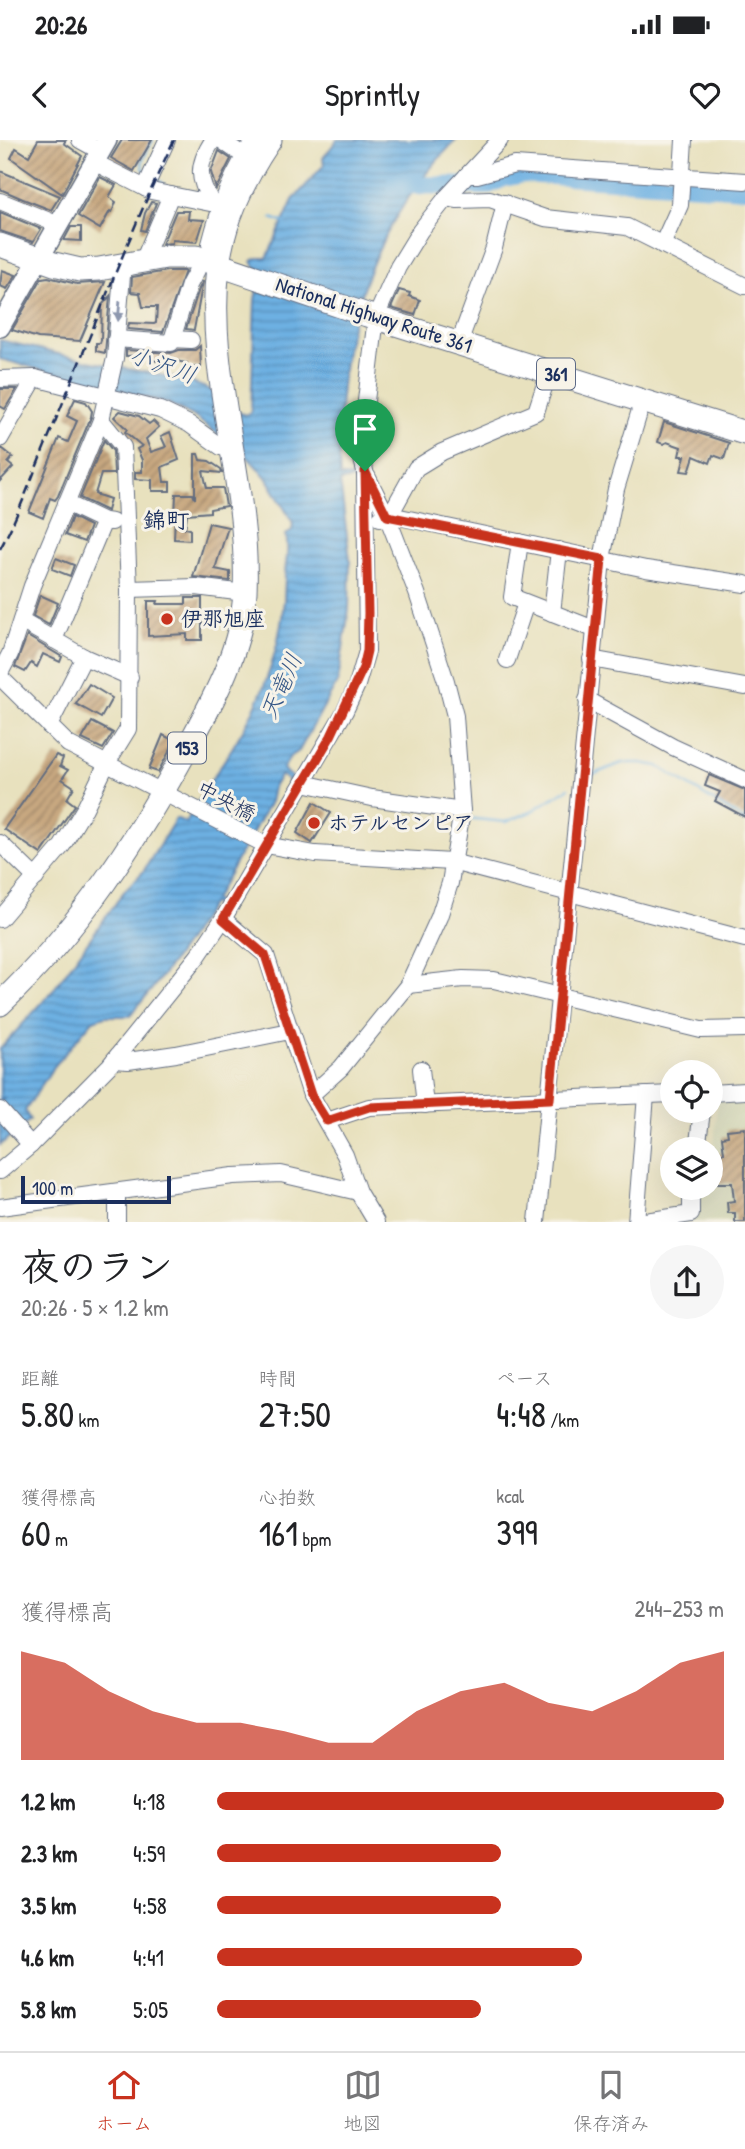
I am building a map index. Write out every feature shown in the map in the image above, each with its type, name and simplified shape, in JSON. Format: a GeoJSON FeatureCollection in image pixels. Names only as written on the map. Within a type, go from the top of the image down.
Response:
{"type":"FeatureCollection","features":[{"type":"Feature","properties":{"kind":"highway","name":"153"},"geometry":{"type":"LineString","coordinates":[[0,1004],[65,935],[167,793],[217,694],[238,638],[245,593],[245,555],[216,343],[214,265],[244,181],[270,140]]}},
{"type":"Feature","properties":{"kind":"highway","name":"National Highway Route 361"},"geometry":{"type":"LineString","coordinates":[[0,245],[80,270],[181,256],[745,433]]}},
{"type":"Feature","properties":{"kind":"main road"},"geometry":{"type":"LineString","coordinates":[[0,327],[101,151]]}},
{"type":"Feature","properties":{"kind":"street"},"geometry":{"type":"LineString","coordinates":[[80,140],[150,177],[171,195],[216,204]]}},
{"type":"Feature","properties":{"kind":"street"},"geometry":{"type":"LineString","coordinates":[[150,177],[146,160],[156,140]]}},
{"type":"Feature","properties":{"kind":"street"},"geometry":{"type":"LineString","coordinates":[[150,177],[167,140]]}},
{"type":"Feature","properties":{"kind":"street"},"geometry":{"type":"LineString","coordinates":[[213,140],[204,155],[200,172],[201,181],[216,204]]}},
{"type":"Feature","properties":{"kind":"street"},"geometry":{"type":"LineString","coordinates":[[221,140],[244,156]]}},
{"type":"Feature","properties":{"kind":"street"},"geometry":{"type":"LineString","coordinates":[[116,339],[171,342],[189,285],[214,265],[216,204],[255,140]]}},
{"type":"Feature","properties":{"kind":"street"},"geometry":{"type":"LineString","coordinates":[[0,1171],[114,1060],[170,993],[223,919],[264,844],[345,711],[367,651],[365,471],[360,451],[372,316],[420,231],[446,198],[500,140]]}},
{"type":"Feature","properties":{"kind":"street"},"geometry":{"type":"LineString","coordinates":[[662,245],[680,205],[684,140]]}},
{"type":"Feature","properties":{"kind":"street"},"geometry":{"type":"LineString","coordinates":[[467,175],[515,165],[745,181]]}},
{"type":"Feature","properties":{"kind":"street"},"geometry":{"type":"LineString","coordinates":[[0,675],[10,654],[32,586],[101,420],[133,263],[171,195]]}},
{"type":"Feature","properties":{"kind":"street"},"geometry":{"type":"LineString","coordinates":[[446,198],[490,199],[545,218],[627,227],[745,286]]}},
{"type":"Feature","properties":{"kind":"street"},"geometry":{"type":"LineString","coordinates":[[0,201],[59,225]]}},
{"type":"Feature","properties":{"kind":"street"},"geometry":{"type":"LineString","coordinates":[[459,342],[494,248],[505,203]]}},
{"type":"Feature","properties":{"kind":"street"},"geometry":{"type":"LineString","coordinates":[[172,339],[191,340]]}},
{"type":"Feature","properties":{"kind":"street"},"geometry":{"type":"LineString","coordinates":[[388,515],[416,468],[442,452],[536,412],[549,372]]}},
{"type":"Feature","properties":{"kind":"street"},"geometry":{"type":"LineString","coordinates":[[0,439],[35,378]]}},
{"type":"Feature","properties":{"kind":"street"},"geometry":{"type":"LineString","coordinates":[[0,379],[35,378],[160,410],[176,416],[221,447],[231,445]]}},
{"type":"Feature","properties":{"kind":"street"},"geometry":{"type":"LineString","coordinates":[[537,1222],[602,559],[616,489],[643,400]]}},
{"type":"Feature","properties":{"kind":"street"},"geometry":{"type":"LineString","coordinates":[[0,919],[62,846],[128,729],[129,589],[123,447],[101,420]]}},
{"type":"Feature","properties":{"kind":"street"},"geometry":{"type":"LineString","coordinates":[[311,1095],[341,1068],[408,985],[439,918],[450,883],[462,811],[453,707],[388,515],[365,471]]}},
{"type":"Feature","properties":{"kind":"street"},"geometry":{"type":"LineString","coordinates":[[65,503],[104,520],[126,524]]}},
{"type":"Feature","properties":{"kind":"street"},"geometry":{"type":"LineString","coordinates":[[366,523],[388,515],[646,569],[745,584]]}},
{"type":"Feature","properties":{"kind":"street"},"geometry":{"type":"LineString","coordinates":[[54,640],[104,520]]}},
{"type":"Feature","properties":{"kind":"street"},"geometry":{"type":"LineString","coordinates":[[520,542],[512,597],[594,629]]}},
{"type":"Feature","properties":{"kind":"street"},"geometry":{"type":"LineString","coordinates":[[552,613],[559,551]]}},
{"type":"Feature","properties":{"kind":"street"},"geometry":{"type":"LineString","coordinates":[[129,589],[196,587],[245,593]]}},
{"type":"Feature","properties":{"kind":"street"},"geometry":{"type":"LineString","coordinates":[[507,660],[526,603]]}},
{"type":"Feature","properties":{"kind":"street"},"geometry":{"type":"LineString","coordinates":[[20,621],[83,657],[130,677]]}},
{"type":"Feature","properties":{"kind":"street"},"geometry":{"type":"LineString","coordinates":[[49,726],[83,657]]}},
{"type":"Feature","properties":{"kind":"street"},"geometry":{"type":"LineString","coordinates":[[591,659],[745,687]]}},
{"type":"Feature","properties":{"kind":"street","name":"中央橋"},"geometry":{"type":"LineString","coordinates":[[0,675],[68,744],[264,844],[315,853],[452,862],[745,939]]}},
{"type":"Feature","properties":{"kind":"street"},"geometry":{"type":"LineString","coordinates":[[587,700],[673,747],[745,780]]}},
{"type":"Feature","properties":{"kind":"street"},"geometry":{"type":"LineString","coordinates":[[303,783],[372,798],[462,811]]}},
{"type":"Feature","properties":{"kind":"street"},"geometry":{"type":"LineString","coordinates":[[0,844],[36,878]]}},
{"type":"Feature","properties":{"kind":"street"},"geometry":{"type":"LineString","coordinates":[[223,919],[265,955],[273,971],[311,1095],[345,1155],[358,1192],[376,1222]]}},
{"type":"Feature","properties":{"kind":"street"},"geometry":{"type":"LineString","coordinates":[[408,985],[463,979],[494,980],[701,1030],[745,1029]]}},
{"type":"Feature","properties":{"kind":"street"},"geometry":{"type":"LineString","coordinates":[[114,1060],[128,1061],[176,1054],[290,1031]]}},
{"type":"Feature","properties":{"kind":"street"},"geometry":{"type":"LineString","coordinates":[[421,1069],[425,1105]]}},
{"type":"Feature","properties":{"kind":"street"},"geometry":{"type":"LineString","coordinates":[[723,1091],[745,1088]]}},
{"type":"Feature","properties":{"kind":"street"},"geometry":{"type":"LineString","coordinates":[[327,1121],[369,1107],[660,1094]]}},
{"type":"Feature","properties":{"kind":"street"},"geometry":{"type":"LineString","coordinates":[[646,1095],[638,1222],[679,1218],[691,1214],[691,1200]]}},
{"type":"Feature","properties":{"kind":"street"},"geometry":{"type":"LineString","coordinates":[[0,1110],[29,1143]]}},
{"type":"Feature","properties":{"kind":"street"},"geometry":{"type":"LineString","coordinates":[[0,1207],[233,1176],[281,1174],[358,1192]]}},
{"type":"Feature","properties":{"kind":"street"},"geometry":{"type":"LineString","coordinates":[[117,1192],[117,1222]]}},
{"type":"Feature","properties":{"kind":"shaded area"},"geometry":{"type":"Polygon","coordinates":[[[745,1096],[745,1221],[683,1222],[691,1200],[723,1200],[723,1137],[715,1137],[716,1123],[723,1123],[723,1098],[745,1096]]]}},
{"type":"Feature","properties":{"kind":"water","name":"天竜川"},"geometry":{"type":"Polygon","coordinates":[[[337,140],[456,140],[424,176],[398,214],[377,253],[349,338],[339,429],[340,477],[356,479],[340,481],[350,560],[349,609],[338,681],[299,751],[290,757],[283,769],[293,778],[290,782],[281,775],[273,787],[270,802],[214,900],[224,907],[223,909],[212,903],[183,947],[129,1016],[105,1016],[93,1020],[52,1069],[25,1111],[30,1120],[0,1145],[0,1102],[3,1098],[0,1099],[0,1049],[51,993],[126,889],[143,872],[176,818],[186,823],[255,706],[272,665],[282,622],[286,535],[292,530],[293,523],[266,477],[244,453],[192,415],[168,403],[0,359],[0,340],[185,380],[214,391],[233,410],[245,415],[251,412],[255,299],[258,284],[252,261],[267,258],[293,200],[324,165],[323,158],[337,140]]]}},
{"type":"Feature","properties":{"kind":"building"},"geometry":{"type":"Polygon","coordinates":[[[38,140],[66,140],[64,143],[82,156],[62,194],[11,158],[16,148],[29,156],[38,140]]]}},
{"type":"Feature","properties":{"kind":"building"},"geometry":{"type":"Polygon","coordinates":[[[122,140],[152,140],[134,171],[111,158],[122,140]]]}},
{"type":"Feature","properties":{"kind":"building"},"geometry":{"type":"Polygon","coordinates":[[[219,151],[231,159],[216,189],[211,172],[219,151]]]}},
{"type":"Feature","properties":{"kind":"building"},"geometry":{"type":"Polygon","coordinates":[[[0,171],[60,196],[51,210],[23,199],[0,189],[0,171]]]}},
{"type":"Feature","properties":{"kind":"building"},"geometry":{"type":"Polygon","coordinates":[[[100,177],[116,185],[109,197],[116,202],[100,229],[78,216],[100,177]]]}},
{"type":"Feature","properties":{"kind":"building"},"geometry":{"type":"Polygon","coordinates":[[[151,202],[156,203],[145,231],[141,230],[145,213],[151,202]]]}},
{"type":"Feature","properties":{"kind":"building"},"geometry":{"type":"Polygon","coordinates":[[[176,211],[189,211],[188,219],[204,220],[197,242],[172,240],[172,243],[162,244],[176,211]]]}},
{"type":"Feature","properties":{"kind":"building"},"geometry":{"type":"Polygon","coordinates":[[[0,212],[41,229],[33,242],[0,231],[0,212]]]}},
{"type":"Feature","properties":{"kind":"building"},"geometry":{"type":"Polygon","coordinates":[[[71,227],[81,227],[81,241],[64,240],[71,227]]]}},
{"type":"Feature","properties":{"kind":"building"},"geometry":{"type":"Polygon","coordinates":[[[2,270],[16,275],[7,289],[0,286],[2,270]]]}},
{"type":"Feature","properties":{"kind":"building"},"geometry":{"type":"Polygon","coordinates":[[[185,271],[163,332],[128,329],[129,323],[156,323],[157,307],[143,307],[140,293],[131,292],[132,277],[185,271]]]}},
{"type":"Feature","properties":{"kind":"building"},"geometry":{"type":"Polygon","coordinates":[[[42,278],[77,284],[105,282],[80,341],[38,338],[12,330],[42,278]]]}},
{"type":"Feature","properties":{"kind":"building"},"geometry":{"type":"Polygon","coordinates":[[[203,281],[194,330],[186,329],[199,289],[203,281]]]}},
{"type":"Feature","properties":{"kind":"building"},"geometry":{"type":"Polygon","coordinates":[[[399,290],[420,300],[415,315],[391,308],[399,290]]]}},
{"type":"Feature","properties":{"kind":"building"},"geometry":{"type":"Polygon","coordinates":[[[110,296],[105,353],[96,351],[96,343],[101,340],[102,305],[110,296]]]}},
{"type":"Feature","properties":{"kind":"building"},"geometry":{"type":"Polygon","coordinates":[[[200,346],[201,367],[169,360],[150,360],[150,355],[126,356],[126,350],[171,353],[195,350],[200,346]]]}},
{"type":"Feature","properties":{"kind":"building"},"geometry":{"type":"Polygon","coordinates":[[[0,389],[17,389],[5,409],[0,406],[0,389]]]}},
{"type":"Feature","properties":{"kind":"building"},"geometry":{"type":"Polygon","coordinates":[[[75,399],[86,402],[92,411],[91,417],[58,496],[55,500],[50,498],[43,518],[29,512],[59,438],[68,442],[77,421],[67,416],[75,399]]]}},
{"type":"Feature","properties":{"kind":"building"},"geometry":{"type":"Polygon","coordinates":[[[120,411],[139,416],[149,424],[153,421],[159,427],[146,439],[151,452],[166,447],[161,436],[170,432],[179,460],[162,467],[164,482],[170,482],[170,491],[152,491],[152,480],[135,479],[135,472],[142,472],[142,460],[137,449],[142,446],[125,432],[127,429],[114,417],[120,411]]]}},
{"type":"Feature","properties":{"kind":"building"},"geometry":{"type":"Polygon","coordinates":[[[664,422],[729,443],[724,459],[713,455],[710,463],[694,456],[689,472],[681,471],[685,456],[679,456],[681,447],[658,442],[664,422]]]}},
{"type":"Feature","properties":{"kind":"building"},"geometry":{"type":"Polygon","coordinates":[[[104,440],[113,451],[114,474],[101,474],[95,494],[110,499],[107,511],[80,498],[104,440]]]}},
{"type":"Feature","properties":{"kind":"building"},"geometry":{"type":"Polygon","coordinates":[[[0,449],[13,457],[8,463],[13,467],[0,481],[0,449]]]}},
{"type":"Feature","properties":{"kind":"building"},"geometry":{"type":"Polygon","coordinates":[[[195,454],[198,454],[200,460],[209,461],[221,469],[222,473],[203,471],[207,488],[223,488],[226,506],[210,509],[210,512],[187,514],[185,528],[190,529],[190,540],[174,539],[176,494],[193,494],[195,499],[195,454]]]}},
{"type":"Feature","properties":{"kind":"building"},"geometry":{"type":"Polygon","coordinates":[[[72,517],[90,526],[84,542],[65,535],[72,517]]]}},
{"type":"Feature","properties":{"kind":"building"},"geometry":{"type":"Polygon","coordinates":[[[209,523],[228,527],[215,569],[230,572],[230,581],[193,577],[209,523]]]}},
{"type":"Feature","properties":{"kind":"building"},"geometry":{"type":"Polygon","coordinates":[[[56,558],[74,565],[70,576],[52,569],[56,558]]]}},
{"type":"Feature","properties":{"kind":"building"},"geometry":{"type":"Polygon","coordinates":[[[40,595],[58,603],[49,625],[33,616],[40,595]]]}},
{"type":"Feature","properties":{"kind":"building","name":"伊那旭座"},"geometry":{"type":"Polygon","coordinates":[[[186,598],[202,598],[202,640],[187,640],[187,634],[148,636],[148,601],[158,601],[157,604],[186,604],[186,598]]]}},
{"type":"Feature","properties":{"kind":"building"},"geometry":{"type":"Polygon","coordinates":[[[27,636],[62,657],[60,662],[43,654],[37,667],[31,663],[25,672],[15,667],[27,636]]]}},
{"type":"Feature","properties":{"kind":"building"},"geometry":{"type":"Polygon","coordinates":[[[89,684],[112,698],[101,718],[76,704],[89,684]]]}},
{"type":"Feature","properties":{"kind":"building"},"geometry":{"type":"Polygon","coordinates":[[[92,722],[113,733],[103,749],[82,739],[92,722]]]}},
{"type":"Feature","properties":{"kind":"building"},"geometry":{"type":"Polygon","coordinates":[[[163,735],[175,741],[158,772],[149,769],[163,735]]]}},
{"type":"Feature","properties":{"kind":"building"},"geometry":{"type":"Polygon","coordinates":[[[56,755],[63,758],[60,766],[68,770],[62,779],[74,787],[67,799],[75,805],[41,854],[4,829],[56,755]]]}},
{"type":"Feature","properties":{"kind":"building"},"geometry":{"type":"Polygon","coordinates":[[[709,775],[745,790],[745,817],[715,801],[720,792],[705,786],[709,775]]]}},
{"type":"Feature","properties":{"kind":"building","name":"ホテルセンピア"},"geometry":{"type":"Polygon","coordinates":[[[314,802],[331,813],[312,843],[297,833],[314,802]]]}},
{"type":"Feature","properties":{"kind":"building"},"geometry":{"type":"Polygon","coordinates":[[[745,1128],[745,1222],[735,1222],[735,1213],[728,1213],[727,1202],[734,1201],[732,1183],[723,1183],[722,1137],[728,1136],[727,1130],[745,1128]]]}},
{"type":"Feature","properties":{"kind":"waterway"},"geometry":{"type":"LineString","coordinates":[[146,171],[142,161],[153,140]]}},
{"type":"Feature","properties":{"kind":"waterway"},"geometry":{"type":"LineString","coordinates":[[394,185],[486,186],[523,174],[745,189]]}},
{"type":"Feature","properties":{"kind":"waterway"},"geometry":{"type":"LineString","coordinates":[[157,179],[164,184]]}},
{"type":"Feature","properties":{"kind":"waterway"},"geometry":{"type":"LineString","coordinates":[[271,218],[285,223]]}},
{"type":"Feature","properties":{"kind":"waterway"},"geometry":{"type":"LineString","coordinates":[[589,776],[622,763],[658,766],[745,821]]}},
{"type":"Feature","properties":{"kind":"waterway"},"geometry":{"type":"LineString","coordinates":[[466,818],[506,822],[530,812],[569,788]]}},
{"type":"Feature","properties":{"kind":"railway"},"geometry":{"type":"LineString","coordinates":[[0,549],[19,509],[124,252],[174,140]]}},
{"type":"Feature","properties":{"kind":"place","name":"伊那旭座"},"geometry":{"type":"Point","coordinates":[167,619]}},
{"type":"Feature","properties":{"kind":"place","name":"ホテルセンピア"},"geometry":{"type":"Point","coordinates":[314,823]}},
{"type":"Feature","properties":{"kind":"district","name":"錦町"},"geometry":{"type":"Point","coordinates":[166,520]}},
{"type":"Feature","properties":{"kind":"route"},"geometry":{"type":"LineString","coordinates":[[365,471],[387,516],[602,559],[550,1099],[369,1107],[327,1121],[311,1095],[273,971],[265,955],[223,919],[345,711],[363,668],[367,651],[368,613],[365,471]]}},
{"type":"Feature","properties":{"kind":"water label","name":"小沢川"},"geometry":{"type":"Point","coordinates":[163,365]}}]}
